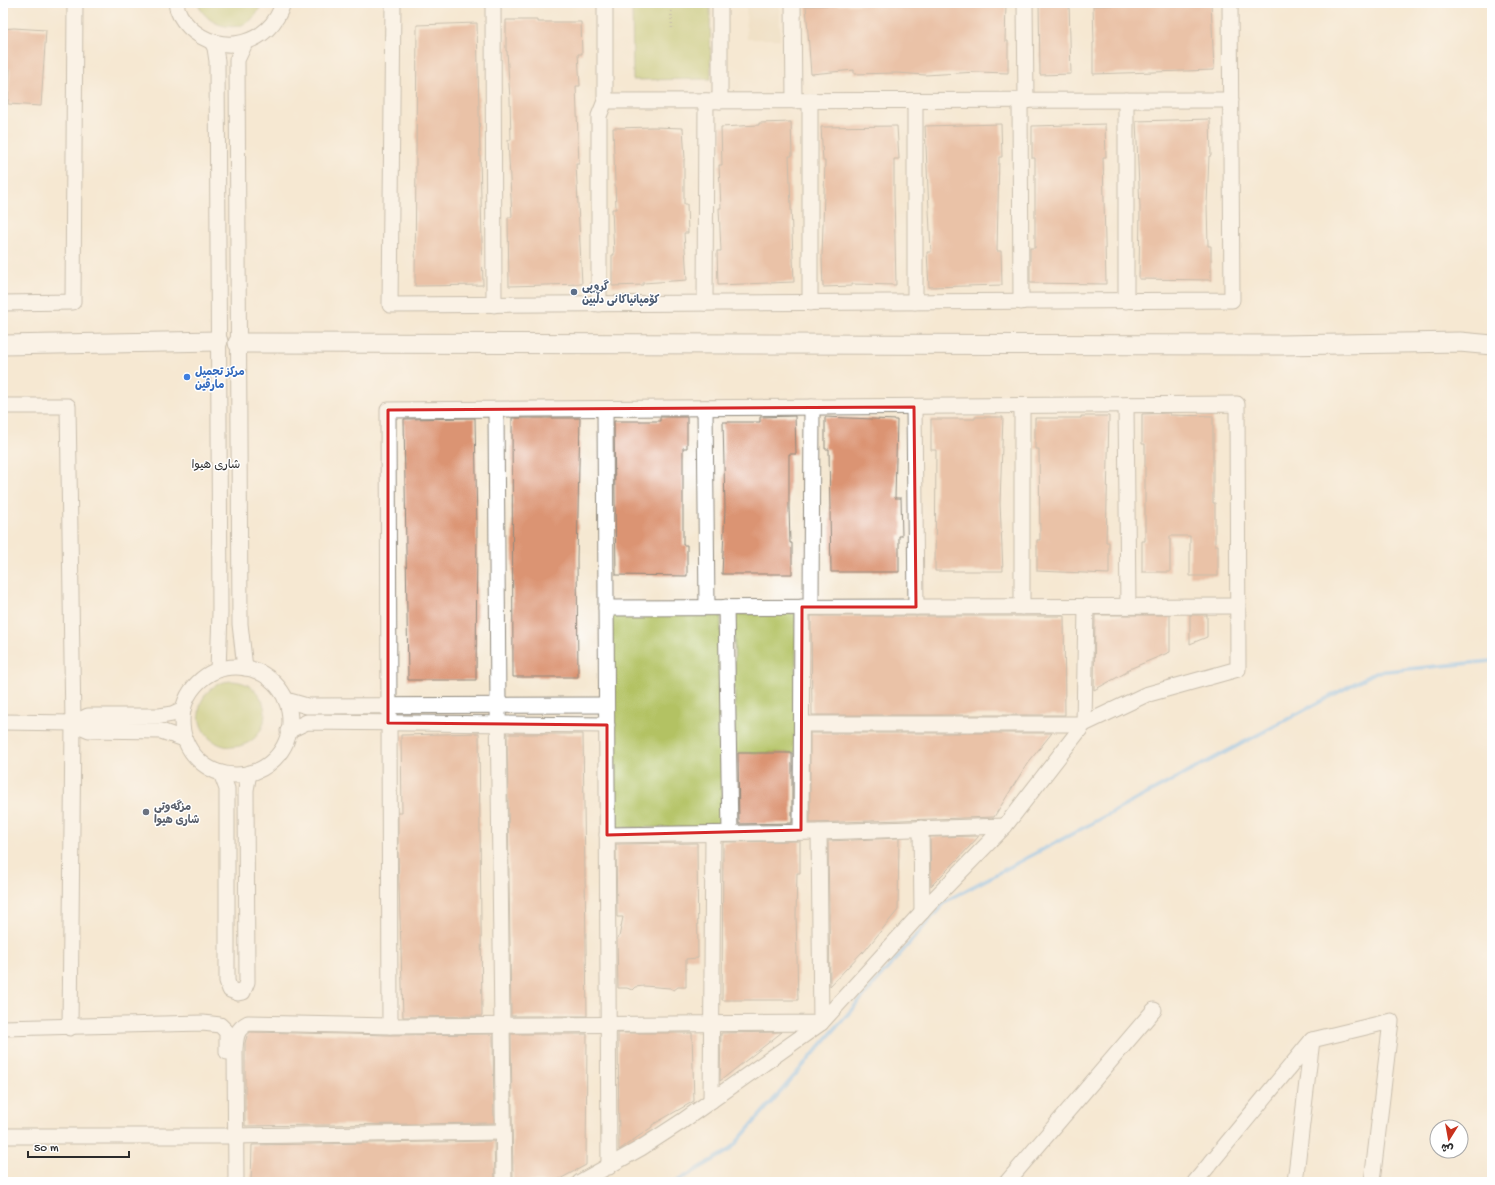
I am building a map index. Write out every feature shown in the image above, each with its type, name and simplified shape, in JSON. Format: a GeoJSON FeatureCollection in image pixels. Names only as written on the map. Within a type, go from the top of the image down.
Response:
{"type":"FeatureCollection","features":[{"type":"Feature","properties":{"kind":"street"},"geometry":{"type":"LineString","coordinates":[[3,302],[73,302],[75,3]]}},
{"type":"Feature","properties":{"kind":"street"},"geometry":{"type":"LineString","coordinates":[[175,4],[188,26],[197,34],[212,42],[228,45],[245,43],[262,35],[275,21],[284,3]]}},
{"type":"Feature","properties":{"kind":"street"},"geometry":{"type":"LineString","coordinates":[[393,3],[390,305],[1232,300],[1230,3]]}},
{"type":"Feature","properties":{"kind":"street"},"geometry":{"type":"LineString","coordinates":[[493,3],[494,305]]}},
{"type":"Feature","properties":{"kind":"street"},"geometry":{"type":"LineString","coordinates":[[599,304],[599,116],[605,101],[605,3]]}},
{"type":"Feature","properties":{"kind":"street"},"geometry":{"type":"LineString","coordinates":[[705,303],[713,101],[720,3]]}},
{"type":"Feature","properties":{"kind":"street"},"geometry":{"type":"LineString","coordinates":[[793,3],[794,101]]}},
{"type":"Feature","properties":{"kind":"street"},"geometry":{"type":"LineString","coordinates":[[1021,302],[1025,3]]}},
{"type":"Feature","properties":{"kind":"street"},"geometry":{"type":"LineString","coordinates":[[212,42],[215,48],[217,61],[220,613],[218,670]]}},
{"type":"Feature","properties":{"kind":"street"},"geometry":{"type":"LineString","coordinates":[[245,43],[237,60],[240,624],[245,668]]}},
{"type":"Feature","properties":{"kind":"street"},"geometry":{"type":"LineString","coordinates":[[1126,100],[1126,301]]}},
{"type":"Feature","properties":{"kind":"street"},"geometry":{"type":"LineString","coordinates":[[605,101],[1231,100]]}},
{"type":"Feature","properties":{"kind":"street"},"geometry":{"type":"LineString","coordinates":[[810,101],[810,303]]}},
{"type":"Feature","properties":{"kind":"street"},"geometry":{"type":"LineString","coordinates":[[915,101],[915,302]]}},
{"type":"Feature","properties":{"kind":"street"},"geometry":{"type":"LineString","coordinates":[[3,344],[218,341]]}},
{"type":"Feature","properties":{"kind":"street"},"geometry":{"type":"LineString","coordinates":[[238,343],[1257,345],[1430,342],[1487,343]]}},
{"type":"Feature","properties":{"kind":"street"},"geometry":{"type":"LineString","coordinates":[[390,1026],[388,410],[1238,404],[1238,669],[1145,695],[1084,724],[802,724]]}},
{"type":"Feature","properties":{"kind":"street"},"geometry":{"type":"LineString","coordinates":[[1126,405],[1128,606]]}},
{"type":"Feature","properties":{"kind":"street"},"geometry":{"type":"LineString","coordinates":[[3,406],[68,406],[73,723],[70,1028]]}},
{"type":"Feature","properties":{"kind":"street"},"geometry":{"type":"LineString","coordinates":[[1022,406],[1022,607]]}},
{"type":"Feature","properties":{"kind":"street"},"geometry":{"type":"LineString","coordinates":[[914,407],[916,607]]}},
{"type":"Feature","properties":{"kind":"street"},"geometry":{"type":"LineString","coordinates":[[705,408],[707,607]]}},
{"type":"Feature","properties":{"kind":"street"},"geometry":{"type":"LineString","coordinates":[[801,830],[802,724],[807,607],[812,408]]}},
{"type":"Feature","properties":{"kind":"street"},"geometry":{"type":"LineString","coordinates":[[605,409],[609,1166]]}},
{"type":"Feature","properties":{"kind":"street"},"geometry":{"type":"LineString","coordinates":[[496,410],[501,1025],[504,1182]]}},
{"type":"Feature","properties":{"kind":"street"},"geometry":{"type":"LineString","coordinates":[[580,1182],[641,1148],[711,1101],[821,1023],[922,912],[1005,826],[1084,724],[1086,606]]}},
{"type":"Feature","properties":{"kind":"street"},"geometry":{"type":"LineString","coordinates":[[606,608],[1238,606]]}},
{"type":"Feature","properties":{"kind":"street"},"geometry":{"type":"LineString","coordinates":[[726,607],[730,832]]}},
{"type":"Feature","properties":{"kind":"street"},"geometry":{"type":"LineString","coordinates":[[245,668],[263,674],[273,682],[286,700],[290,724],[280,752],[271,762],[261,769],[249,773],[235,775],[221,773],[209,768],[190,750],[184,739],[181,724],[183,709],[188,696],[196,685],[206,676],[218,670],[245,668]]}},
{"type":"Feature","properties":{"kind":"street"},"geometry":{"type":"LineString","coordinates":[[286,700],[307,706],[606,705]]}},
{"type":"Feature","properties":{"kind":"street"},"geometry":{"type":"LineString","coordinates":[[73,723],[88,716],[160,716],[172,714],[183,709]]}},
{"type":"Feature","properties":{"kind":"street"},"geometry":{"type":"LineString","coordinates":[[3,722],[73,723],[89,730],[161,730],[184,739]]}},
{"type":"Feature","properties":{"kind":"street"},"geometry":{"type":"LineString","coordinates":[[288,731],[308,722],[607,725]]}},
{"type":"Feature","properties":{"kind":"street"},"geometry":{"type":"LineString","coordinates":[[221,773],[227,790],[227,981],[230,990],[238,993],[243,992],[247,982],[246,790],[249,773]]}},
{"type":"Feature","properties":{"kind":"street"},"geometry":{"type":"LineString","coordinates":[[227,790],[230,785],[237,784],[243,786],[246,790]]}},
{"type":"Feature","properties":{"kind":"street"},"geometry":{"type":"LineString","coordinates":[[607,835],[713,834],[730,832],[801,830],[819,832],[1005,826]]}},
{"type":"Feature","properties":{"kind":"street"},"geometry":{"type":"LineString","coordinates":[[921,828],[922,912]]}},
{"type":"Feature","properties":{"kind":"street"},"geometry":{"type":"LineString","coordinates":[[819,832],[821,1023]]}},
{"type":"Feature","properties":{"kind":"street"},"geometry":{"type":"LineString","coordinates":[[711,1101],[713,834]]}},
{"type":"Feature","properties":{"kind":"street"},"geometry":{"type":"LineString","coordinates":[[1007,1182],[1154,1010]]}},
{"type":"Feature","properties":{"kind":"street"},"geometry":{"type":"LineString","coordinates":[[1195,1182],[1312,1040],[1391,1021],[1372,1182]]}},
{"type":"Feature","properties":{"kind":"street"},"geometry":{"type":"LineString","coordinates":[[3,1028],[70,1028],[203,1023],[220,1025],[227,1032],[231,1136],[236,1182]]}},
{"type":"Feature","properties":{"kind":"street"},"geometry":{"type":"LineString","coordinates":[[228,1182],[236,1036],[240,1027],[248,1023],[390,1026],[821,1023]]}},
{"type":"Feature","properties":{"kind":"street"},"geometry":{"type":"LineString","coordinates":[[1295,1182],[1312,1040]]}},
{"type":"Feature","properties":{"kind":"street"},"geometry":{"type":"LineString","coordinates":[[3,1136],[231,1136],[503,1132]]}},
{"type":"Feature","properties":{"kind":"path"},"geometry":{"type":"LineString","coordinates":[[671,3],[672,30]]}},
{"type":"Feature","properties":{"kind":"highlighted area"},"geometry":{"type":"Polygon","coordinates":[[[914,407],[916,607],[802,607],[801,830],[607,835],[607,725],[388,723],[388,410],[914,407]]]}},
{"type":"Feature","properties":{"kind":"shaded area"},"geometry":{"type":"Polygon","coordinates":[[[746,3],[780,3],[780,39],[747,39],[746,3]]]}},
{"type":"Feature","properties":{"kind":"green space"},"geometry":{"type":"Polygon","coordinates":[[[198,3],[261,3],[257,14],[250,21],[231,27],[220,25],[211,20],[203,13],[198,3]]]}},
{"type":"Feature","properties":{"kind":"green space"},"geometry":{"type":"Polygon","coordinates":[[[632,3],[710,3],[711,79],[633,80],[632,3]]]}},
{"type":"Feature","properties":{"kind":"green space"},"geometry":{"type":"Polygon","coordinates":[[[721,613],[723,827],[614,828],[612,614],[721,613]]]}},
{"type":"Feature","properties":{"kind":"green space"},"geometry":{"type":"Polygon","coordinates":[[[796,613],[796,753],[735,753],[734,614],[796,613]]]}},
{"type":"Feature","properties":{"kind":"green space"},"geometry":{"type":"Polygon","coordinates":[[[232,681],[244,684],[255,691],[262,702],[265,714],[262,726],[255,737],[244,744],[232,747],[220,744],[209,737],[202,726],[199,714],[202,702],[209,691],[220,684],[232,681]]]}},
{"type":"Feature","properties":{"kind":"building"},"geometry":{"type":"Polygon","coordinates":[[[926,3],[926,5],[1006,4],[1005,41],[1008,41],[1008,73],[977,72],[925,75],[897,73],[854,74],[854,70],[811,74],[806,6],[926,3]]]}},
{"type":"Feature","properties":{"kind":"building"},"geometry":{"type":"Polygon","coordinates":[[[1039,3],[1069,3],[1071,74],[1040,75],[1039,3]]]}},
{"type":"Feature","properties":{"kind":"building"},"geometry":{"type":"Polygon","coordinates":[[[1211,3],[1214,70],[1093,74],[1093,6],[1211,3]]]}},
{"type":"Feature","properties":{"kind":"building"},"geometry":{"type":"Polygon","coordinates":[[[506,20],[581,22],[582,54],[578,54],[580,86],[576,86],[579,164],[576,164],[582,284],[509,286],[508,217],[512,217],[508,140],[511,140],[510,99],[506,51],[506,20]]]}},
{"type":"Feature","properties":{"kind":"building"},"geometry":{"type":"Polygon","coordinates":[[[477,23],[483,285],[415,286],[417,25],[477,23]]]}},
{"type":"Feature","properties":{"kind":"building"},"geometry":{"type":"Polygon","coordinates":[[[14,28],[46,30],[41,106],[8,104],[10,69],[3,69],[3,29],[14,28]]]}},
{"type":"Feature","properties":{"kind":"building"},"geometry":{"type":"Polygon","coordinates":[[[1210,119],[1211,156],[1209,156],[1207,204],[1208,246],[1211,246],[1211,280],[1139,279],[1140,207],[1136,121],[1210,119]]]}},
{"type":"Feature","properties":{"kind":"building"},"geometry":{"type":"Polygon","coordinates":[[[791,122],[792,156],[789,156],[794,282],[718,285],[717,251],[721,251],[719,165],[722,165],[721,127],[759,125],[759,123],[791,122]]]}},
{"type":"Feature","properties":{"kind":"building"},"geometry":{"type":"Polygon","coordinates":[[[1001,124],[1002,157],[999,157],[997,251],[1001,251],[1002,285],[929,287],[927,252],[931,252],[925,126],[1001,124]]]}},
{"type":"Feature","properties":{"kind":"building"},"geometry":{"type":"Polygon","coordinates":[[[1105,124],[1106,157],[1103,157],[1106,284],[1030,283],[1030,248],[1035,248],[1035,158],[1032,158],[1032,126],[1105,124]]]}},
{"type":"Feature","properties":{"kind":"building"},"geometry":{"type":"Polygon","coordinates":[[[897,126],[899,159],[894,159],[896,285],[852,284],[852,286],[823,287],[822,257],[825,161],[823,161],[821,127],[897,126]]]}},
{"type":"Feature","properties":{"kind":"building"},"geometry":{"type":"Polygon","coordinates":[[[613,128],[683,128],[685,159],[684,204],[687,204],[688,233],[684,233],[687,280],[643,283],[643,285],[612,286],[612,255],[614,255],[612,209],[616,209],[613,128]]]}},
{"type":"Feature","properties":{"kind":"building"},"geometry":{"type":"Polygon","coordinates":[[[1170,413],[1170,415],[1213,416],[1213,503],[1215,503],[1215,545],[1218,545],[1218,576],[1190,576],[1190,536],[1170,536],[1170,572],[1142,572],[1142,541],[1145,541],[1145,444],[1142,444],[1142,414],[1170,413]]]}},
{"type":"Feature","properties":{"kind":"building"},"geometry":{"type":"Polygon","coordinates":[[[795,416],[796,454],[789,454],[789,507],[790,543],[792,543],[792,574],[722,574],[725,508],[723,422],[760,422],[760,417],[795,416]]]}},
{"type":"Feature","properties":{"kind":"building"},"geometry":{"type":"Polygon","coordinates":[[[1081,416],[1109,416],[1106,542],[1109,542],[1109,574],[1037,571],[1037,540],[1040,540],[1039,449],[1035,449],[1035,418],[1081,418],[1081,416]]]}},
{"type":"Feature","properties":{"kind":"building"},"geometry":{"type":"Polygon","coordinates":[[[660,417],[687,417],[687,448],[683,448],[683,545],[687,545],[687,576],[616,575],[614,421],[660,421],[660,417]]]}},
{"type":"Feature","properties":{"kind":"building"},"geometry":{"type":"Polygon","coordinates":[[[825,417],[897,420],[895,498],[901,498],[902,536],[899,536],[899,572],[831,572],[829,449],[825,449],[825,417]]]}},
{"type":"Feature","properties":{"kind":"building"},"geometry":{"type":"Polygon","coordinates":[[[975,417],[1003,417],[1000,503],[1003,571],[935,571],[936,450],[931,450],[931,419],[975,419],[975,417]]]}},
{"type":"Feature","properties":{"kind":"building"},"geometry":{"type":"Polygon","coordinates":[[[475,418],[477,528],[476,680],[408,680],[404,419],[475,418]]]}},
{"type":"Feature","properties":{"kind":"building"},"geometry":{"type":"Polygon","coordinates":[[[512,418],[580,418],[577,559],[578,677],[513,677],[512,418]]]}},
{"type":"Feature","properties":{"kind":"building"},"geometry":{"type":"Polygon","coordinates":[[[1095,615],[1170,615],[1170,652],[1127,670],[1127,672],[1094,690],[1095,615]]]}},
{"type":"Feature","properties":{"kind":"building"},"geometry":{"type":"Polygon","coordinates":[[[1190,615],[1207,615],[1207,637],[1190,644],[1190,615]]]}},
{"type":"Feature","properties":{"kind":"building"},"geometry":{"type":"Polygon","coordinates":[[[811,616],[1064,616],[1065,715],[812,715],[811,616]]]}},
{"type":"Feature","properties":{"kind":"building"},"geometry":{"type":"Polygon","coordinates":[[[479,733],[482,1016],[403,1017],[398,851],[398,813],[402,813],[401,735],[479,733]]]}},
{"type":"Feature","properties":{"kind":"building"},"geometry":{"type":"Polygon","coordinates":[[[810,733],[1052,733],[1027,764],[994,817],[810,823],[810,733]]]}},
{"type":"Feature","properties":{"kind":"building"},"geometry":{"type":"Polygon","coordinates":[[[507,734],[583,734],[587,1016],[511,1016],[507,734]]]}},
{"type":"Feature","properties":{"kind":"building"},"geometry":{"type":"Polygon","coordinates":[[[738,753],[792,753],[792,823],[739,824],[738,753]]]}},
{"type":"Feature","properties":{"kind":"building"},"geometry":{"type":"Polygon","coordinates":[[[979,836],[960,857],[931,886],[930,837],[979,836]]]}},
{"type":"Feature","properties":{"kind":"building"},"geometry":{"type":"Polygon","coordinates":[[[899,838],[898,910],[863,953],[863,951],[830,986],[828,841],[899,838]]]}},
{"type":"Feature","properties":{"kind":"building"},"geometry":{"type":"Polygon","coordinates":[[[800,841],[800,873],[797,873],[796,915],[798,1000],[722,1000],[723,842],[800,841]]]}},
{"type":"Feature","properties":{"kind":"building"},"geometry":{"type":"Polygon","coordinates":[[[697,843],[698,958],[686,959],[686,987],[678,987],[674,990],[670,988],[644,986],[635,987],[632,990],[627,988],[618,988],[617,938],[619,937],[623,917],[617,917],[616,844],[697,843]]]}},
{"type":"Feature","properties":{"kind":"building"},"geometry":{"type":"Polygon","coordinates":[[[250,1032],[390,1035],[493,1034],[494,1123],[245,1126],[245,1043],[250,1032]]]}},
{"type":"Feature","properties":{"kind":"building"},"geometry":{"type":"Polygon","coordinates":[[[782,1032],[720,1081],[721,1033],[782,1032]]]}},
{"type":"Feature","properties":{"kind":"building"},"geometry":{"type":"Polygon","coordinates":[[[618,1033],[692,1033],[694,1101],[652,1125],[652,1127],[619,1150],[618,1033]]]}},
{"type":"Feature","properties":{"kind":"building"},"geometry":{"type":"Polygon","coordinates":[[[511,1034],[587,1034],[586,1165],[554,1182],[513,1181],[511,1034]]]}},
{"type":"Feature","properties":{"kind":"building"},"geometry":{"type":"Polygon","coordinates":[[[494,1141],[495,1181],[251,1182],[252,1145],[494,1141]]]}},
{"type":"Feature","properties":{"kind":"waterway"},"geometry":{"type":"LineString","coordinates":[[676,1182],[730,1150],[946,901],[1376,672],[1492,661]]}},
{"type":"Feature","properties":{"kind":"place","name":"گروپی کۆمپانیاکانی دڵبین"},"geometry":{"type":"Point","coordinates":[574,292]}},
{"type":"Feature","properties":{"kind":"place","name":"مركز تجميل مارڤین"},"geometry":{"type":"Point","coordinates":[187,377]}},
{"type":"Feature","properties":{"kind":"place","name":"مزگەوتی شاری هیوا"},"geometry":{"type":"Point","coordinates":[146,812]}},
{"type":"Feature","properties":{"kind":"district","name":"شاری هیوا"},"geometry":{"type":"Point","coordinates":[216,464]}}]}
